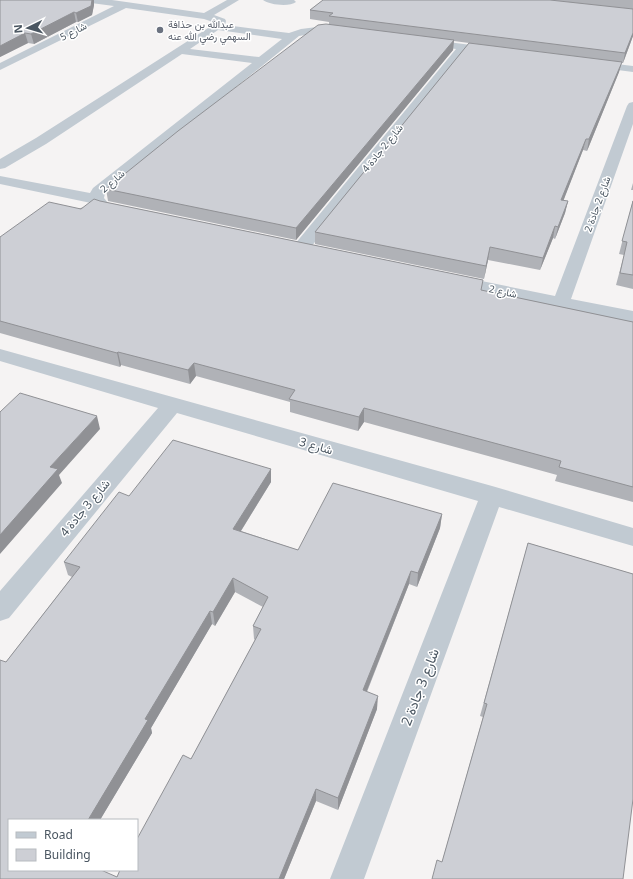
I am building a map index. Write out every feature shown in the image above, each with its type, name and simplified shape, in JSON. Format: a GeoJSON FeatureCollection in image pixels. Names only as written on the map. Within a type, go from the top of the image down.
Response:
{"type":"FeatureCollection","features":[{"type":"Feature","properties":{"kind":"street"},"geometry":{"type":"LineString","coordinates":[[0,165],[41,141],[182,51],[221,24],[221,21],[206,16],[91,0]]}},
{"type":"Feature","properties":{"kind":"street"},"geometry":{"type":"LineString","coordinates":[[206,16],[234,0]]}},
{"type":"Feature","properties":{"kind":"street"},"geometry":{"type":"LineString","coordinates":[[268,0],[292,2]]}},
{"type":"Feature","properties":{"kind":"street","name":"شارع 5"},"geometry":{"type":"LineString","coordinates":[[0,67],[124,5]]}},
{"type":"Feature","properties":{"kind":"street"},"geometry":{"type":"LineString","coordinates":[[216,27],[292,37]]}},
{"type":"Feature","properties":{"kind":"street","name":"شارع 2"},"geometry":{"type":"LineString","coordinates":[[141,215],[103,207],[96,199],[98,191],[295,34],[308,30],[326,29],[349,32]]}},
{"type":"Feature","properties":{"kind":"street"},"geometry":{"type":"LineString","coordinates":[[411,40],[503,52]]}},
{"type":"Feature","properties":{"kind":"street","name":"شارع 2 جادة 4"},"geometry":{"type":"LineString","coordinates":[[301,248],[464,47]]}},
{"type":"Feature","properties":{"kind":"street"},"geometry":{"type":"LineString","coordinates":[[182,51],[263,61]]}},
{"type":"Feature","properties":{"kind":"street"},"geometry":{"type":"LineString","coordinates":[[579,62],[633,69]]}},
{"type":"Feature","properties":{"kind":"street","name":"شارع 2 جادة 2"},"geometry":{"type":"LineString","coordinates":[[561,303],[633,106]]}},
{"type":"Feature","properties":{"kind":"street"},"geometry":{"type":"LineString","coordinates":[[0,180],[96,199]]}},
{"type":"Feature","properties":{"kind":"street","name":"شارع 2"},"geometry":{"type":"LineString","coordinates":[[439,277],[633,317]]}},
{"type":"Feature","properties":{"kind":"street","name":"شارع 3"},"geometry":{"type":"LineString","coordinates":[[0,354],[171,406],[492,495],[633,537]]}},
{"type":"Feature","properties":{"kind":"street","name":"شارع 3 جادة 4"},"geometry":{"type":"LineString","coordinates":[[0,610],[171,406]]}},
{"type":"Feature","properties":{"kind":"street","name":"شارع 3 جادة 2"},"geometry":{"type":"LineString","coordinates":[[347,879],[492,495]]}},
{"type":"Feature","properties":{"kind":"building"},"geometry":{"type":"Polygon","coordinates":[[[0,0],[92,0],[91,6],[76,13],[74,12],[31,34],[25,33],[0,46],[0,0]]]}},
{"type":"Feature","properties":{"kind":"building"},"geometry":{"type":"Polygon","coordinates":[[[323,0],[550,0],[633,9],[633,33],[625,53],[329,16],[333,13],[310,10],[323,0]]]}},
{"type":"Feature","properties":{"kind":"building"},"geometry":{"type":"Polygon","coordinates":[[[326,24],[454,40],[296,228],[106,189],[178,131],[318,25],[326,24]]]}},
{"type":"Feature","properties":{"kind":"building"},"geometry":{"type":"Polygon","coordinates":[[[469,43],[622,62],[589,139],[586,139],[561,200],[568,201],[558,227],[555,226],[543,258],[490,247],[486,266],[315,232],[469,43]]]}},
{"type":"Feature","properties":{"kind":"building"},"geometry":{"type":"Polygon","coordinates":[[[94,199],[483,280],[481,290],[633,322],[633,487],[559,467],[561,461],[364,408],[359,417],[289,399],[295,390],[194,363],[188,370],[118,352],[117,353],[0,321],[0,237],[49,202],[81,209],[94,199]]]}},
{"type":"Feature","properties":{"kind":"building"},"geometry":{"type":"Polygon","coordinates":[[[633,201],[633,275],[620,273],[627,242],[622,241],[633,201]]]}},
{"type":"Feature","properties":{"kind":"building"},"geometry":{"type":"Polygon","coordinates":[[[20,393],[97,416],[50,467],[58,469],[0,535],[0,412],[20,393]]]}},
{"type":"Feature","properties":{"kind":"building"},"geometry":{"type":"Polygon","coordinates":[[[173,440],[271,469],[233,529],[298,550],[333,483],[442,514],[418,573],[411,571],[363,690],[378,696],[338,798],[316,789],[279,879],[0,879],[0,660],[6,662],[80,567],[64,562],[119,492],[129,496],[173,440]],[[233,578],[213,612],[210,611],[145,719],[148,720],[89,819],[8,819],[8,871],[103,871],[117,877],[120,871],[138,871],[138,837],[183,755],[191,759],[261,629],[253,626],[268,597],[233,578]]]}},
{"type":"Feature","properties":{"kind":"building"},"geometry":{"type":"Polygon","coordinates":[[[528,543],[633,574],[633,799],[623,879],[432,879],[437,860],[442,862],[487,704],[484,703],[528,543]]]}},
{"type":"Feature","properties":{"kind":"place","name":"عبدالله بن حذافة السهمي رضي الله عنه"},"geometry":{"type":"Point","coordinates":[160,30]}}]}
